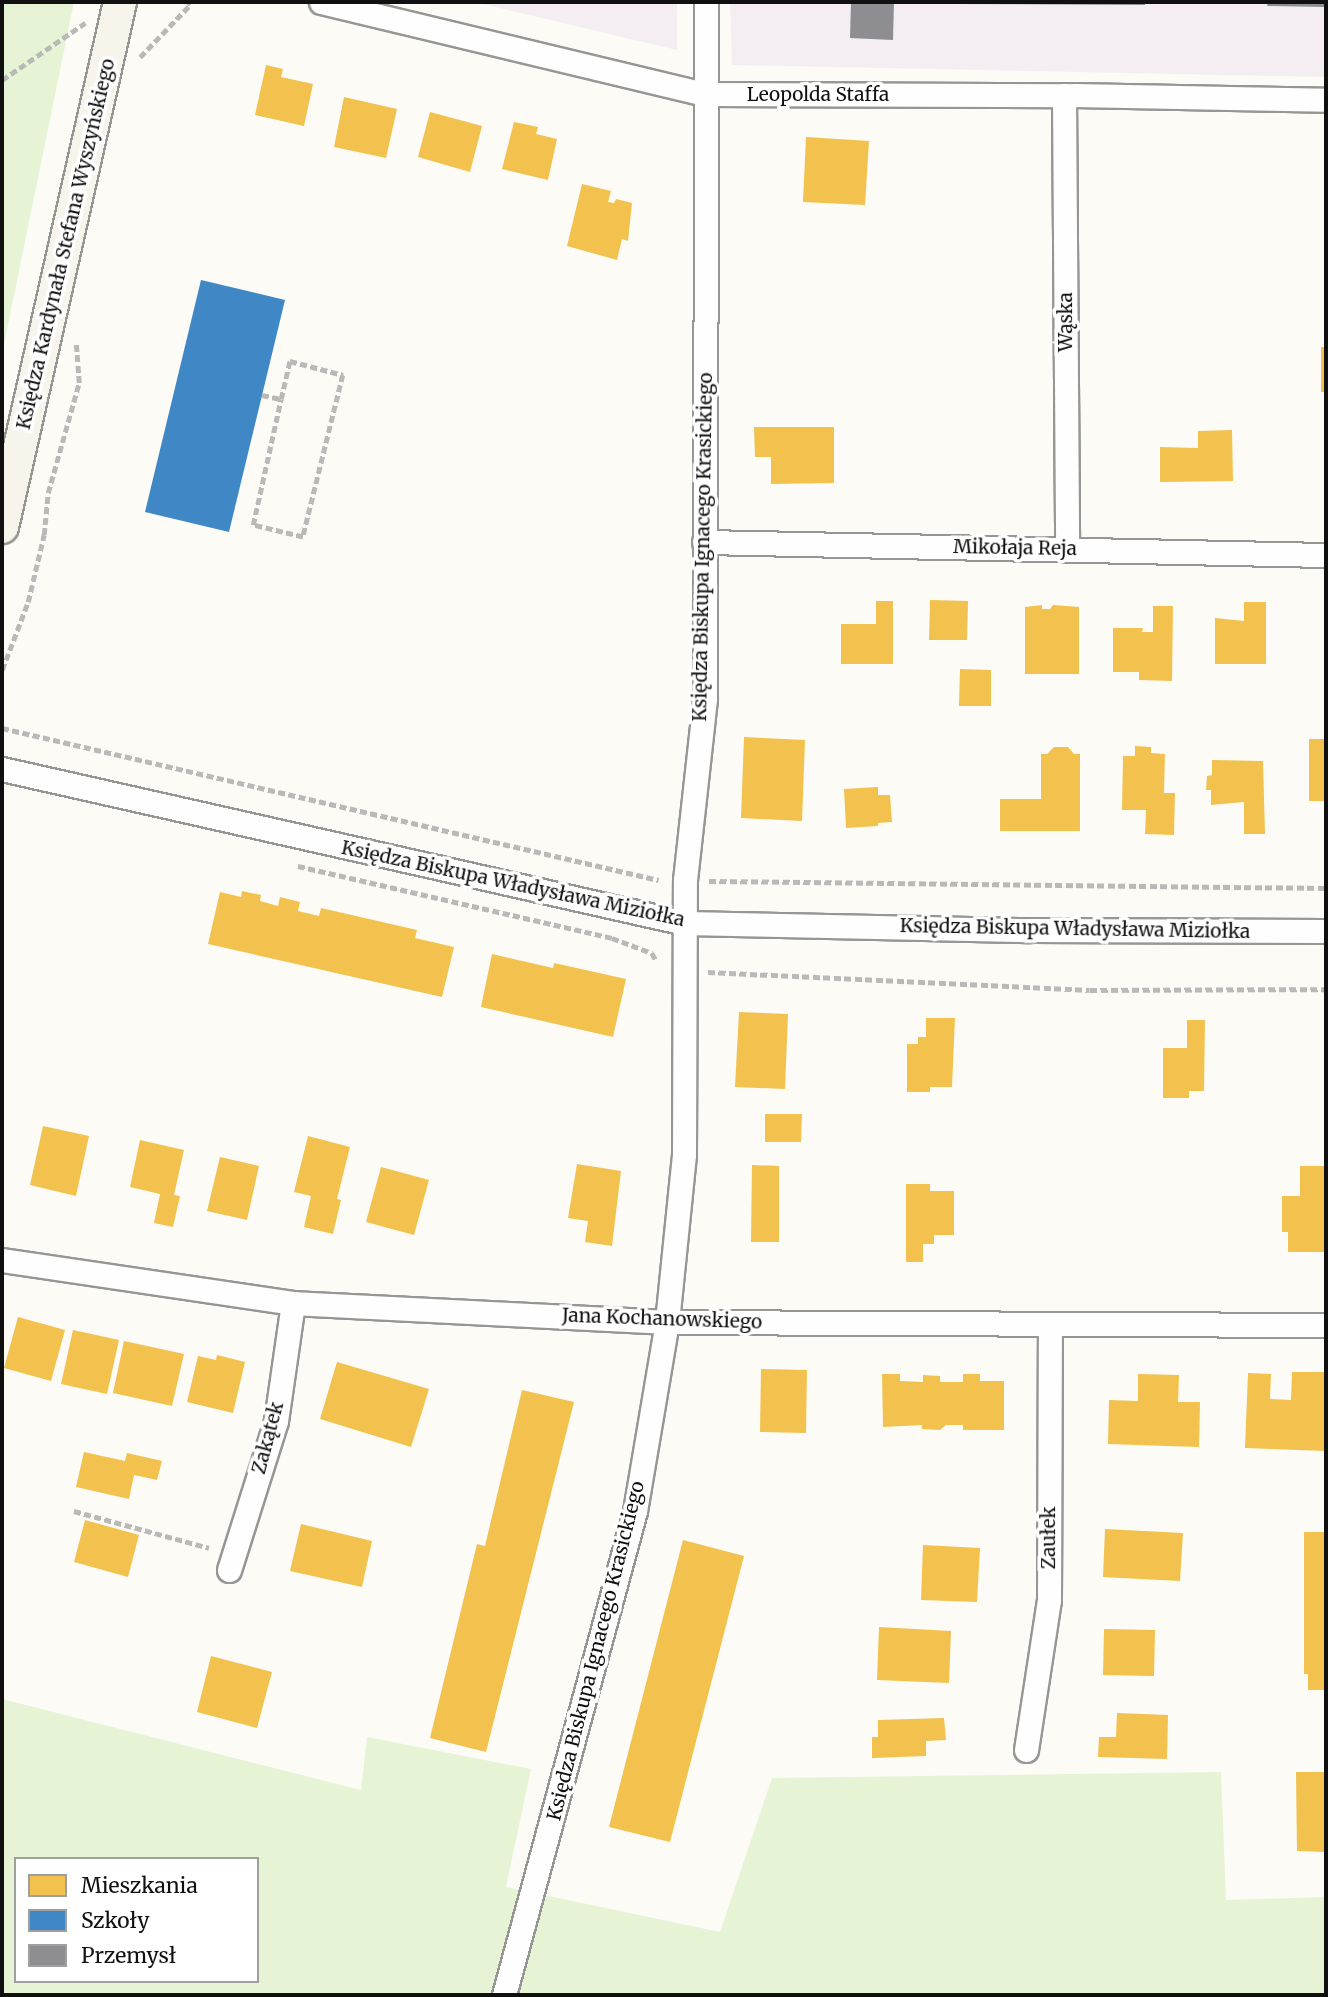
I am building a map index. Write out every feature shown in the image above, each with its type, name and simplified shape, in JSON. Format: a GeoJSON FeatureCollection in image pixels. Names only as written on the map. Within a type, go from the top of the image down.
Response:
{"type":"FeatureCollection","features":[{"type":"Feature","properties":{"kind":"street","name":"Księdza Kardynała Stefana Wyszyńskiego"},"geometry":{"type":"LineString","coordinates":[[2,527],[120,2]]}},
{"type":"Feature","properties":{"kind":"street","name":"Leopolda Staffa"},"geometry":{"type":"LineString","coordinates":[[321,2],[705,94],[1064,95],[1326,100]]}},
{"type":"Feature","properties":{"kind":"street","name":"Księdza Biskupa Ignacego Krasickiego"},"geometry":{"type":"LineString","coordinates":[[504,1995],[635,1511],[667,1322],[684,1154],[685,880],[705,698],[706,2]]}},
{"type":"Feature","properties":{"kind":"street","name":"Wąska"},"geometry":{"type":"LineString","coordinates":[[1064,95],[1067,549]]}},
{"type":"Feature","properties":{"kind":"street","name":"Mikołaja Reja"},"geometry":{"type":"LineString","coordinates":[[705,542],[1326,555]]}},
{"type":"Feature","properties":{"kind":"street","name":"Księdza Biskupa Władysława Miziołka"},"geometry":{"type":"LineString","coordinates":[[2,769],[685,923],[1030,930],[1326,931]]}},
{"type":"Feature","properties":{"kind":"street","name":"Jana Kochanowskiego"},"geometry":{"type":"LineString","coordinates":[[2,1260],[293,1303],[667,1322],[1326,1325]]}},
{"type":"Feature","properties":{"kind":"street","name":"Zakątek"},"geometry":{"type":"LineString","coordinates":[[231,1563],[276,1421],[293,1303]]}},
{"type":"Feature","properties":{"kind":"street","name":"Zaułek"},"geometry":{"type":"LineString","coordinates":[[1026,1750],[1049,1600],[1050,1325]]}},
{"type":"Feature","properties":{"kind":"path"},"geometry":{"type":"LineString","coordinates":[[138,59],[190,5],[188,2]]}},
{"type":"Feature","properties":{"kind":"path"},"geometry":{"type":"LineString","coordinates":[[2,80],[93,17]]}},
{"type":"Feature","properties":{"kind":"path"},"geometry":{"type":"LineString","coordinates":[[2,670],[28,602],[44,535],[48,493],[79,383],[76,332]]}},
{"type":"Feature","properties":{"kind":"path"},"geometry":{"type":"LineString","coordinates":[[290,361],[343,375],[303,537],[253,525],[281,399],[290,361]]}},
{"type":"Feature","properties":{"kind":"path"},"geometry":{"type":"LineString","coordinates":[[262,395],[281,399]]}},
{"type":"Feature","properties":{"kind":"path"},"geometry":{"type":"LineString","coordinates":[[74,1511],[231,1563]]}},
{"type":"Feature","properties":{"kind":"shaded area"},"geometry":{"type":"Polygon","coordinates":[[[475,2],[677,2],[677,50],[512,11],[475,2]]]}},
{"type":"Feature","properties":{"kind":"shaded area"},"geometry":{"type":"Polygon","coordinates":[[[730,2],[1326,2],[1326,77],[732,65],[730,2]]]}},
{"type":"Feature","properties":{"kind":"green space"},"geometry":{"type":"Polygon","coordinates":[[[2,2],[74,2],[2,354],[2,2]]]}},
{"type":"Feature","properties":{"kind":"green space"},"geometry":{"type":"Polygon","coordinates":[[[2,1699],[361,1790],[367,1737],[531,1769],[506,1887],[720,1932],[772,1778],[1221,1772],[1226,1900],[1326,1897],[1326,1995],[2,1995],[2,1699]]]}},
{"type":"Feature","properties":{"kind":"building: Mieszkania"},"geometry":{"type":"Polygon","coordinates":[[[266,65],[283,69],[281,77],[313,84],[304,126],[255,115],[266,65]]]}},
{"type":"Feature","properties":{"kind":"building: Mieszkania"},"geometry":{"type":"Polygon","coordinates":[[[344,97],[397,109],[386,158],[334,147],[344,97]]]}},
{"type":"Feature","properties":{"kind":"building: Mieszkania"},"geometry":{"type":"Polygon","coordinates":[[[430,112],[482,126],[470,172],[418,157],[430,112]]]}},
{"type":"Feature","properties":{"kind":"building: Mieszkania"},"geometry":{"type":"Polygon","coordinates":[[[514,122],[538,127],[536,134],[557,139],[548,180],[502,169],[514,122]]]}},
{"type":"Feature","properties":{"kind":"building: Mieszkania"},"geometry":{"type":"Polygon","coordinates":[[[806,137],[869,141],[865,205],[803,202],[806,137]]]}},
{"type":"Feature","properties":{"kind":"building: Mieszkania"},"geometry":{"type":"Polygon","coordinates":[[[582,184],[611,191],[608,202],[614,203],[616,199],[632,203],[628,241],[622,239],[617,260],[567,246],[582,184]]]}},
{"type":"Feature","properties":{"kind":"building: Mieszkania"},"geometry":{"type":"Polygon","coordinates":[[[1321,347],[1326,347],[1326,392],[1321,392],[1321,347]]]}},
{"type":"Feature","properties":{"kind":"building: Mieszkania"},"geometry":{"type":"Polygon","coordinates":[[[754,427],[834,427],[834,483],[771,484],[771,457],[755,457],[754,427]]]}},
{"type":"Feature","properties":{"kind":"building: Mieszkania"},"geometry":{"type":"Polygon","coordinates":[[[1232,430],[1233,481],[1160,482],[1160,447],[1198,448],[1198,431],[1232,430]]]}},
{"type":"Feature","properties":{"kind":"building: Mieszkania"},"geometry":{"type":"Polygon","coordinates":[[[930,600],[968,601],[967,640],[929,640],[930,600]]]}},
{"type":"Feature","properties":{"kind":"building: Mieszkania"},"geometry":{"type":"Polygon","coordinates":[[[876,601],[893,601],[893,664],[841,664],[841,624],[876,624],[876,601]]]}},
{"type":"Feature","properties":{"kind":"building: Mieszkania"},"geometry":{"type":"Polygon","coordinates":[[[1244,602],[1266,602],[1266,664],[1215,664],[1215,618],[1244,621],[1244,602]]]}},
{"type":"Feature","properties":{"kind":"building: Mieszkania"},"geometry":{"type":"Polygon","coordinates":[[[1042,605],[1042,609],[1050,609],[1053,605],[1079,607],[1079,674],[1025,674],[1025,607],[1042,605]]]}},
{"type":"Feature","properties":{"kind":"building: Mieszkania"},"geometry":{"type":"Polygon","coordinates":[[[1153,606],[1173,606],[1172,681],[1139,680],[1139,672],[1113,672],[1113,628],[1143,628],[1142,632],[1153,632],[1153,606]]]}},
{"type":"Feature","properties":{"kind":"building: Mieszkania"},"geometry":{"type":"Polygon","coordinates":[[[960,669],[991,670],[991,706],[959,706],[960,669]]]}},
{"type":"Feature","properties":{"kind":"building: Mieszkania"},"geometry":{"type":"Polygon","coordinates":[[[744,737],[805,740],[802,821],[741,818],[744,737]]]}},
{"type":"Feature","properties":{"kind":"building: Mieszkania"},"geometry":{"type":"Polygon","coordinates":[[[1309,739],[1326,739],[1326,801],[1309,801],[1309,739]]]}},
{"type":"Feature","properties":{"kind":"building: Mieszkania"},"geometry":{"type":"Polygon","coordinates":[[[1135,746],[1151,747],[1151,753],[1165,754],[1164,793],[1175,793],[1174,835],[1145,834],[1146,810],[1122,810],[1123,756],[1135,756],[1135,746]]]}},
{"type":"Feature","properties":{"kind":"building: Mieszkania"},"geometry":{"type":"Polygon","coordinates":[[[1054,747],[1068,747],[1074,754],[1080,754],[1080,831],[1000,831],[1000,799],[1041,799],[1041,754],[1047,754],[1054,747]]]}},
{"type":"Feature","properties":{"kind":"building: Mieszkania"},"geometry":{"type":"Polygon","coordinates":[[[1212,760],[1263,761],[1265,834],[1244,834],[1244,802],[1211,805],[1211,790],[1206,790],[1207,776],[1212,775],[1212,760]]]}},
{"type":"Feature","properties":{"kind":"building: Mieszkania"},"geometry":{"type":"Polygon","coordinates":[[[878,787],[878,795],[890,795],[892,822],[878,823],[878,826],[846,828],[844,789],[878,787]]]}},
{"type":"Feature","properties":{"kind":"building: Mieszkania"},"geometry":{"type":"Polygon","coordinates":[[[242,891],[261,895],[260,901],[278,906],[280,897],[300,902],[298,911],[319,916],[321,908],[417,930],[415,938],[454,947],[442,997],[208,944],[220,892],[241,897],[242,891]]]}},
{"type":"Feature","properties":{"kind":"building: Mieszkania"},"geometry":{"type":"Polygon","coordinates":[[[492,954],[553,968],[554,963],[626,979],[613,1037],[481,1007],[492,954]]]}},
{"type":"Feature","properties":{"kind":"building: Mieszkania"},"geometry":{"type":"Polygon","coordinates":[[[739,1012],[788,1014],[785,1089],[735,1087],[739,1012]]]}},
{"type":"Feature","properties":{"kind":"building: Mieszkania"},"geometry":{"type":"Polygon","coordinates":[[[926,1018],[955,1018],[952,1087],[930,1087],[930,1092],[907,1092],[907,1044],[918,1044],[918,1037],[926,1037],[926,1018]]]}},
{"type":"Feature","properties":{"kind":"building: Mieszkania"},"geometry":{"type":"Polygon","coordinates":[[[1187,1020],[1205,1020],[1204,1091],[1189,1091],[1189,1098],[1163,1098],[1163,1048],[1187,1048],[1187,1020]]]}},
{"type":"Feature","properties":{"kind":"building: Mieszkania"},"geometry":{"type":"Polygon","coordinates":[[[765,1114],[802,1114],[801,1142],[765,1142],[765,1114]]]}},
{"type":"Feature","properties":{"kind":"building: Mieszkania"},"geometry":{"type":"Polygon","coordinates":[[[43,1126],[89,1136],[76,1196],[30,1185],[43,1126]]]}},
{"type":"Feature","properties":{"kind":"building: Mieszkania"},"geometry":{"type":"Polygon","coordinates":[[[308,1136],[350,1147],[337,1199],[341,1200],[333,1234],[304,1227],[311,1196],[294,1192],[308,1136]]]}},
{"type":"Feature","properties":{"kind":"building: Mieszkania"},"geometry":{"type":"Polygon","coordinates":[[[140,1140],[184,1150],[174,1195],[180,1196],[173,1227],[154,1223],[160,1194],[130,1187],[140,1140]]]}},
{"type":"Feature","properties":{"kind":"building: Mieszkania"},"geometry":{"type":"Polygon","coordinates":[[[220,1157],[259,1166],[247,1220],[207,1211],[220,1157]]]}},
{"type":"Feature","properties":{"kind":"building: Mieszkania"},"geometry":{"type":"Polygon","coordinates":[[[577,1164],[621,1171],[612,1246],[585,1242],[588,1221],[568,1218],[577,1164]]]}},
{"type":"Feature","properties":{"kind":"building: Mieszkania"},"geometry":{"type":"Polygon","coordinates":[[[752,1165],[779,1166],[779,1242],[751,1242],[752,1165]]]}},
{"type":"Feature","properties":{"kind":"building: Mieszkania"},"geometry":{"type":"Polygon","coordinates":[[[1300,1166],[1326,1166],[1326,1252],[1288,1252],[1288,1232],[1282,1232],[1282,1196],[1300,1196],[1300,1166]]]}},
{"type":"Feature","properties":{"kind":"building: Mieszkania"},"geometry":{"type":"Polygon","coordinates":[[[381,1167],[429,1180],[414,1235],[366,1222],[381,1167]]]}},
{"type":"Feature","properties":{"kind":"building: Mieszkania"},"geometry":{"type":"Polygon","coordinates":[[[906,1184],[930,1184],[930,1191],[954,1191],[954,1235],[934,1235],[934,1244],[923,1244],[923,1262],[906,1262],[906,1184]]]}},
{"type":"Feature","properties":{"kind":"building: Mieszkania"},"geometry":{"type":"Polygon","coordinates":[[[18,1317],[65,1330],[51,1381],[4,1368],[18,1317]]]}},
{"type":"Feature","properties":{"kind":"building: Mieszkania"},"geometry":{"type":"Polygon","coordinates":[[[73,1330],[119,1340],[107,1394],[61,1384],[73,1330]]]}},
{"type":"Feature","properties":{"kind":"building: Mieszkania"},"geometry":{"type":"Polygon","coordinates":[[[124,1341],[184,1354],[172,1406],[113,1393],[124,1341]]]}},
{"type":"Feature","properties":{"kind":"building: Mieszkania"},"geometry":{"type":"Polygon","coordinates":[[[217,1355],[245,1362],[233,1413],[187,1402],[198,1356],[216,1360],[217,1355]]]}},
{"type":"Feature","properties":{"kind":"building: Mieszkania"},"geometry":{"type":"Polygon","coordinates":[[[337,1362],[429,1389],[411,1447],[320,1419],[337,1362]]]}},
{"type":"Feature","properties":{"kind":"building: Mieszkania"},"geometry":{"type":"Polygon","coordinates":[[[761,1369],[807,1370],[806,1433],[760,1432],[761,1369]]]}},
{"type":"Feature","properties":{"kind":"building: Mieszkania"},"geometry":{"type":"Polygon","coordinates":[[[1292,1372],[1326,1372],[1326,1451],[1245,1448],[1248,1373],[1271,1374],[1270,1399],[1291,1400],[1292,1372]]]}},
{"type":"Feature","properties":{"kind":"building: Mieszkania"},"geometry":{"type":"Polygon","coordinates":[[[882,1374],[900,1374],[900,1381],[923,1382],[923,1375],[940,1376],[940,1382],[963,1382],[963,1374],[980,1374],[980,1381],[1004,1381],[1004,1430],[963,1430],[963,1425],[946,1425],[940,1430],[922,1429],[922,1425],[883,1427],[882,1374]]]}},
{"type":"Feature","properties":{"kind":"building: Mieszkania"},"geometry":{"type":"Polygon","coordinates":[[[1138,1374],[1179,1375],[1178,1402],[1200,1402],[1199,1447],[1108,1444],[1109,1400],[1138,1401],[1138,1374]]]}},
{"type":"Feature","properties":{"kind":"building: Mieszkania"},"geometry":{"type":"Polygon","coordinates":[[[522,1390],[574,1402],[486,1752],[430,1738],[477,1544],[485,1546],[522,1390]]]}},
{"type":"Feature","properties":{"kind":"building: Mieszkania"},"geometry":{"type":"Polygon","coordinates":[[[84,1452],[125,1461],[127,1453],[162,1461],[157,1480],[134,1475],[129,1499],[76,1487],[84,1452]]]}},
{"type":"Feature","properties":{"kind":"building: Mieszkania"},"geometry":{"type":"Polygon","coordinates":[[[85,1520],[139,1535],[128,1577],[74,1562],[85,1520]]]}},
{"type":"Feature","properties":{"kind":"building: Mieszkania"},"geometry":{"type":"Polygon","coordinates":[[[301,1524],[372,1541],[362,1587],[290,1571],[301,1524]]]}},
{"type":"Feature","properties":{"kind":"building: Mieszkania"},"geometry":{"type":"Polygon","coordinates":[[[1105,1529],[1183,1533],[1180,1581],[1103,1577],[1105,1529]]]}},
{"type":"Feature","properties":{"kind":"building: Mieszkania"},"geometry":{"type":"Polygon","coordinates":[[[1304,1532],[1326,1532],[1326,1690],[1308,1690],[1308,1674],[1304,1674],[1304,1532]]]}},
{"type":"Feature","properties":{"kind":"building: Mieszkania"},"geometry":{"type":"Polygon","coordinates":[[[683,1540],[744,1556],[670,1842],[609,1827],[683,1540]]]}},
{"type":"Feature","properties":{"kind":"building: Mieszkania"},"geometry":{"type":"Polygon","coordinates":[[[923,1545],[980,1548],[977,1602],[921,1600],[923,1545]]]}},
{"type":"Feature","properties":{"kind":"building: Mieszkania"},"geometry":{"type":"Polygon","coordinates":[[[879,1627],[951,1631],[949,1683],[877,1680],[879,1627]]]}},
{"type":"Feature","properties":{"kind":"building: Mieszkania"},"geometry":{"type":"Polygon","coordinates":[[[1104,1629],[1155,1630],[1154,1676],[1103,1675],[1104,1629]]]}},
{"type":"Feature","properties":{"kind":"building: Mieszkania"},"geometry":{"type":"Polygon","coordinates":[[[211,1656],[272,1672],[257,1728],[197,1712],[211,1656]]]}},
{"type":"Feature","properties":{"kind":"building: Mieszkania"},"geometry":{"type":"Polygon","coordinates":[[[1117,1713],[1168,1715],[1167,1759],[1098,1757],[1099,1737],[1116,1737],[1117,1713]]]}},
{"type":"Feature","properties":{"kind":"building: Mieszkania"},"geometry":{"type":"Polygon","coordinates":[[[944,1718],[946,1740],[926,1741],[926,1756],[872,1758],[872,1737],[878,1737],[878,1720],[944,1718]]]}},
{"type":"Feature","properties":{"kind":"building: Mieszkania"},"geometry":{"type":"Polygon","coordinates":[[[1296,1772],[1326,1772],[1326,1852],[1297,1851],[1296,1772]]]}},
{"type":"Feature","properties":{"kind":"building: Szkoły"},"geometry":{"type":"Polygon","coordinates":[[[201,280],[285,300],[229,532],[145,512],[201,280]]]}},
{"type":"Feature","properties":{"kind":"building: Przemysł"},"geometry":{"type":"Polygon","coordinates":[[[851,2],[894,2],[893,40],[850,38],[851,2]]]}},
{"type":"Feature","properties":{"kind":"building: Przemysł"},"geometry":{"type":"Polygon","coordinates":[[[1145,2],[1145,5],[958,4],[1145,2]]]}},
{"type":"Feature","properties":{"kind":"building: Przemysł"},"geometry":{"type":"Polygon","coordinates":[[[1268,2],[1326,2],[1326,7],[1267,6],[1268,2]]]}}]}
